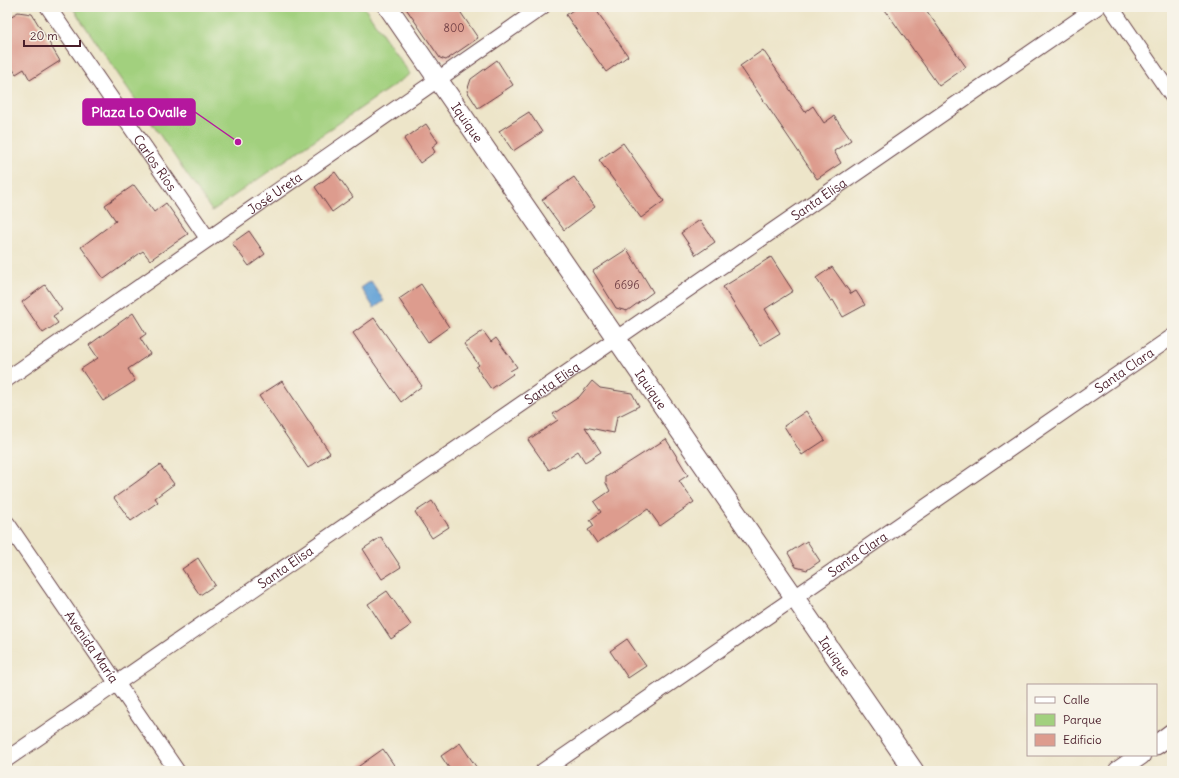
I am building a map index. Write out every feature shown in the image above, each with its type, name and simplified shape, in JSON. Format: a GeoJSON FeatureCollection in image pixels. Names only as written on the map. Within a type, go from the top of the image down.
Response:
{"type":"FeatureCollection","features":[{"type":"Feature","properties":{"kind":"street","name":"Carlos Ríos"},"geometry":{"type":"LineString","coordinates":[[48,7],[208,239]]}},
{"type":"Feature","properties":{"kind":"street","name":"Iquique"},"geometry":{"type":"LineString","coordinates":[[388,7],[914,771]]}},
{"type":"Feature","properties":{"kind":"street","name":"José Ureta"},"geometry":{"type":"LineString","coordinates":[[7,379],[542,7]]}},
{"type":"Feature","properties":{"kind":"street","name":"Santa Elisa"},"geometry":{"type":"LineString","coordinates":[[7,759],[1097,7]]}},
{"type":"Feature","properties":{"kind":"street"},"geometry":{"type":"LineString","coordinates":[[1111,7],[1172,96]]}},
{"type":"Feature","properties":{"kind":"street","name":"Santa Clara"},"geometry":{"type":"LineString","coordinates":[[543,771],[1172,337]]}},
{"type":"Feature","properties":{"kind":"street","name":"Avenida María"},"geometry":{"type":"LineString","coordinates":[[7,523],[177,771]]}},
{"type":"Feature","properties":{"kind":"street"},"geometry":{"type":"LineString","coordinates":[[1157,743],[1172,734]]}},
{"type":"Feature","properties":{"kind":"street"},"geometry":{"type":"LineString","coordinates":[[1118,771],[1140,756]]}},
{"type":"Feature","properties":{"kind":"green space"},"geometry":{"type":"Polygon","coordinates":[[[72,7],[364,7],[410,74],[212,211],[72,7]]]}},
{"type":"Feature","properties":{"kind":"water"},"geometry":{"type":"Polygon","coordinates":[[[371,281],[384,301],[374,308],[361,288],[371,281]]]}},
{"type":"Feature","properties":{"kind":"building"},"geometry":{"type":"Polygon","coordinates":[[[405,7],[457,7],[478,38],[446,60],[440,58],[405,7]]]}},
{"type":"Feature","properties":{"kind":"building"},"geometry":{"type":"Polygon","coordinates":[[[577,7],[594,7],[628,56],[606,72],[566,15],[577,7]]]}},
{"type":"Feature","properties":{"kind":"building"},"geometry":{"type":"Polygon","coordinates":[[[883,7],[924,7],[966,67],[939,86],[883,7]]]}},
{"type":"Feature","properties":{"kind":"building"},"geometry":{"type":"Polygon","coordinates":[[[18,12],[32,14],[60,61],[30,80],[24,69],[16,74],[7,60],[7,19],[18,12]]]}},
{"type":"Feature","properties":{"kind":"building"},"geometry":{"type":"Polygon","coordinates":[[[763,50],[805,112],[813,106],[824,123],[834,116],[851,140],[834,151],[841,163],[817,179],[740,66],[763,50]]]}},
{"type":"Feature","properties":{"kind":"building"},"geometry":{"type":"Polygon","coordinates":[[[497,60],[513,85],[478,108],[467,91],[471,79],[497,60]]]}},
{"type":"Feature","properties":{"kind":"building"},"geometry":{"type":"Polygon","coordinates":[[[529,112],[542,132],[513,151],[499,131],[529,112]]]}},
{"type":"Feature","properties":{"kind":"building"},"geometry":{"type":"Polygon","coordinates":[[[426,124],[438,142],[432,147],[435,152],[420,163],[404,139],[426,124]]]}},
{"type":"Feature","properties":{"kind":"building"},"geometry":{"type":"Polygon","coordinates":[[[623,143],[664,201],[641,218],[599,160],[623,143]]]}},
{"type":"Feature","properties":{"kind":"building"},"geometry":{"type":"Polygon","coordinates":[[[335,172],[353,197],[332,212],[315,187],[335,172]]]}},
{"type":"Feature","properties":{"kind":"building"},"geometry":{"type":"Polygon","coordinates":[[[574,177],[595,207],[564,230],[542,200],[574,177]]]}},
{"type":"Feature","properties":{"kind":"building"},"geometry":{"type":"Polygon","coordinates":[[[134,185],[154,212],[166,203],[188,234],[150,260],[143,251],[104,279],[81,247],[116,221],[105,205],[134,185]]]}},
{"type":"Feature","properties":{"kind":"building"},"geometry":{"type":"Polygon","coordinates":[[[700,220],[715,242],[696,255],[681,233],[700,220]]]}},
{"type":"Feature","properties":{"kind":"building"},"geometry":{"type":"Polygon","coordinates":[[[249,231],[265,254],[249,266],[232,243],[249,231]]]}},
{"type":"Feature","properties":{"kind":"building"},"geometry":{"type":"Polygon","coordinates":[[[627,249],[653,292],[627,311],[616,308],[593,271],[627,249]]]}},
{"type":"Feature","properties":{"kind":"building"},"geometry":{"type":"Polygon","coordinates":[[[771,257],[793,291],[765,309],[780,333],[760,345],[723,287],[771,257]]]}},
{"type":"Feature","properties":{"kind":"building"},"geometry":{"type":"Polygon","coordinates":[[[832,267],[851,294],[856,291],[865,305],[843,317],[833,300],[831,301],[816,278],[832,267]]]}},
{"type":"Feature","properties":{"kind":"building"},"geometry":{"type":"Polygon","coordinates":[[[421,284],[449,327],[428,342],[399,299],[421,284]]]}},
{"type":"Feature","properties":{"kind":"building"},"geometry":{"type":"Polygon","coordinates":[[[45,285],[62,310],[53,316],[58,323],[43,333],[22,302],[45,285]]]}},
{"type":"Feature","properties":{"kind":"building"},"geometry":{"type":"Polygon","coordinates":[[[133,313],[146,334],[140,338],[150,354],[128,369],[135,381],[103,401],[81,369],[98,358],[89,345],[133,313]]]}},
{"type":"Feature","properties":{"kind":"building"},"geometry":{"type":"Polygon","coordinates":[[[374,318],[422,386],[401,402],[353,333],[374,318]]]}},
{"type":"Feature","properties":{"kind":"building"},"geometry":{"type":"Polygon","coordinates":[[[483,331],[491,342],[496,338],[517,367],[510,371],[513,374],[491,389],[476,367],[479,365],[464,344],[483,331]]]}},
{"type":"Feature","properties":{"kind":"building"},"geometry":{"type":"Polygon","coordinates":[[[282,381],[330,453],[308,468],[259,396],[282,381]]]}},
{"type":"Feature","properties":{"kind":"building"},"geometry":{"type":"Polygon","coordinates":[[[592,381],[600,388],[632,393],[639,406],[617,417],[614,433],[585,427],[601,452],[585,462],[578,451],[549,470],[528,440],[558,420],[553,414],[579,397],[592,381]]]}},
{"type":"Feature","properties":{"kind":"building"},"geometry":{"type":"Polygon","coordinates":[[[806,411],[825,440],[802,455],[784,426],[806,411]]]}},
{"type":"Feature","properties":{"kind":"building"},"geometry":{"type":"Polygon","coordinates":[[[666,439],[688,475],[679,481],[694,502],[660,526],[648,509],[597,543],[588,530],[594,526],[590,520],[601,512],[594,502],[610,491],[606,483],[606,477],[666,439]]]}},
{"type":"Feature","properties":{"kind":"building"},"geometry":{"type":"Polygon","coordinates":[[[160,465],[174,484],[155,498],[158,502],[131,521],[114,498],[160,465]]]}},
{"type":"Feature","properties":{"kind":"building"},"geometry":{"type":"Polygon","coordinates":[[[432,501],[449,527],[432,538],[415,512],[432,501]]]}},
{"type":"Feature","properties":{"kind":"building"},"geometry":{"type":"Polygon","coordinates":[[[381,537],[401,567],[382,579],[363,549],[381,537]]]}},
{"type":"Feature","properties":{"kind":"building"},"geometry":{"type":"Polygon","coordinates":[[[807,541],[820,561],[807,570],[796,567],[788,553],[807,541]]]}},
{"type":"Feature","properties":{"kind":"building"},"geometry":{"type":"Polygon","coordinates":[[[198,558],[215,585],[200,595],[182,569],[198,558]]]}},
{"type":"Feature","properties":{"kind":"building"},"geometry":{"type":"Polygon","coordinates":[[[387,591],[411,625],[391,639],[368,604],[387,591]]]}},
{"type":"Feature","properties":{"kind":"building"},"geometry":{"type":"Polygon","coordinates":[[[627,639],[646,666],[628,678],[610,651],[627,639]]]}},
{"type":"Feature","properties":{"kind":"building"},"geometry":{"type":"Polygon","coordinates":[[[460,743],[479,771],[451,771],[441,756],[460,743]]]}},
{"type":"Feature","properties":{"kind":"building"},"geometry":{"type":"Polygon","coordinates":[[[383,749],[398,771],[352,771],[383,749]]]}},
{"type":"Feature","properties":{"kind":"place","name":"Plaza Lo Ovalle"},"geometry":{"type":"Point","coordinates":[238,142]}}]}
